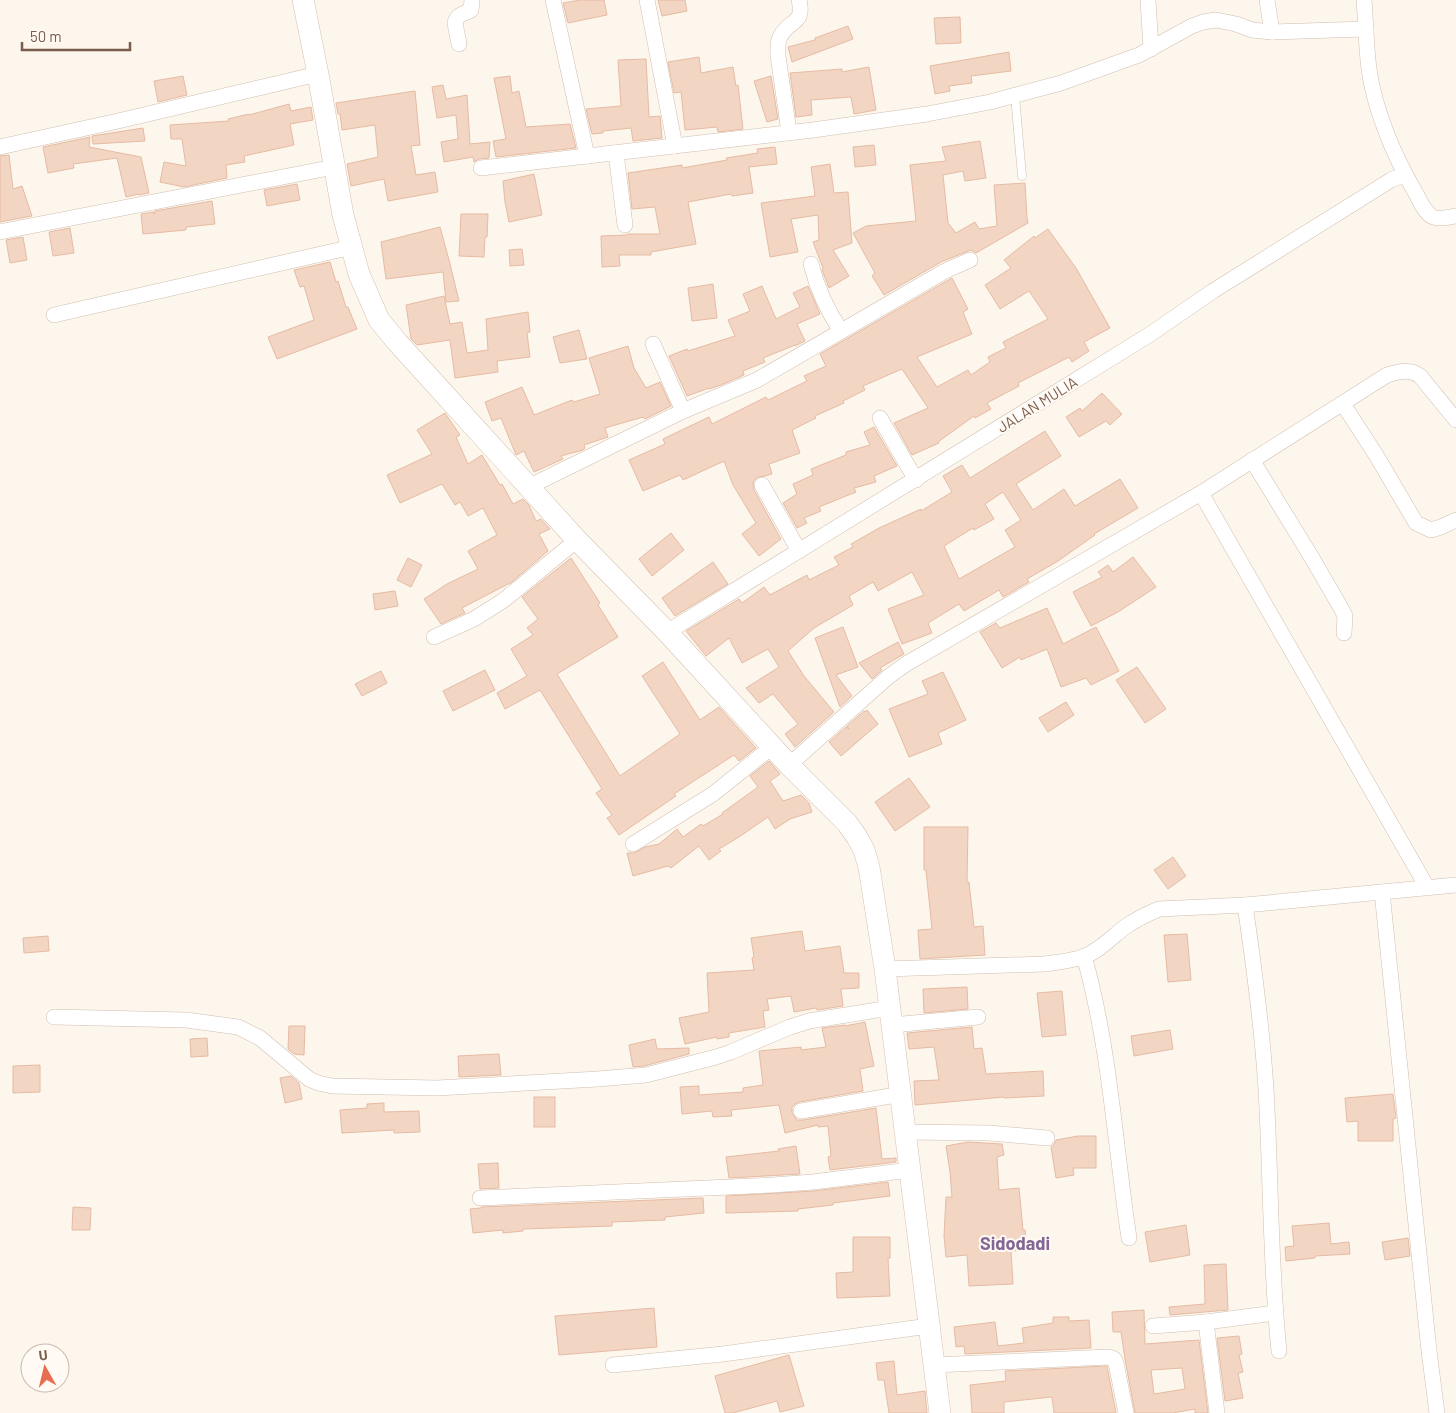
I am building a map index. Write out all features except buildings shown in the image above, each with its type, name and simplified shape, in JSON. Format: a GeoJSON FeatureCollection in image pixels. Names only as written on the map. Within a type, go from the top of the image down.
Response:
{"type":"FeatureCollection","features":[{"type":"Feature","properties":{"kind":"main road"},"geometry":{"type":"LineString","coordinates":[[302,0],[318,74],[343,215],[359,274],[379,320],[577,540],[667,632],[847,824],[864,850],[869,867],[885,969],[902,1094],[940,1413]]}},
{"type":"Feature","properties":{"kind":"street"},"geometry":{"type":"LineString","coordinates":[[459,44],[455,23],[460,15],[471,10],[472,0]]}},
{"type":"Feature","properties":{"kind":"street"},"geometry":{"type":"LineString","coordinates":[[553,0],[588,156]]}},
{"type":"Feature","properties":{"kind":"street"},"geometry":{"type":"LineString","coordinates":[[648,0],[675,146]]}},
{"type":"Feature","properties":{"kind":"street"},"geometry":{"type":"LineString","coordinates":[[789,132],[778,45],[784,32],[799,17],[799,0]]}},
{"type":"Feature","properties":{"kind":"street"},"geometry":{"type":"LineString","coordinates":[[1148,0],[1151,49]]}},
{"type":"Feature","properties":{"kind":"street"},"geometry":{"type":"LineString","coordinates":[[1267,0],[1272,32]]}},
{"type":"Feature","properties":{"kind":"street"},"geometry":{"type":"LineString","coordinates":[[1364,0],[1369,69],[1377,104],[1405,174],[1427,212],[1433,217],[1441,219],[1456,216]]}},
{"type":"Feature","properties":{"kind":"street"},"geometry":{"type":"LineString","coordinates":[[481,168],[813,130],[927,114],[990,102],[1061,83],[1139,55],[1203,22],[1216,20],[1252,30],[1272,32],[1366,29]]}},
{"type":"Feature","properties":{"kind":"street"},"geometry":{"type":"LineString","coordinates":[[0,147],[318,74]]}},
{"type":"Feature","properties":{"kind":"street"},"geometry":{"type":"LineString","coordinates":[[616,153],[625,226]]}},
{"type":"Feature","properties":{"kind":"street"},"geometry":{"type":"LineString","coordinates":[[0,232],[334,167]]}},
{"type":"Feature","properties":{"kind":"street","name":"JALAN MULIA"},"geometry":{"type":"LineString","coordinates":[[667,632],[1149,335],[1214,291],[1391,180],[1405,174]]}},
{"type":"Feature","properties":{"kind":"street"},"geometry":{"type":"LineString","coordinates":[[54,315],[352,247]]}},
{"type":"Feature","properties":{"kind":"street"},"geometry":{"type":"LineString","coordinates":[[528,487],[683,411],[757,380],[945,271],[970,260]]}},
{"type":"Feature","properties":{"kind":"street"},"geometry":{"type":"LineString","coordinates":[[811,264],[815,280],[831,316],[841,331]]}},
{"type":"Feature","properties":{"kind":"street"},"geometry":{"type":"LineString","coordinates":[[653,344],[683,411]]}},
{"type":"Feature","properties":{"kind":"street"},"geometry":{"type":"LineString","coordinates":[[789,764],[888,677],[906,664],[1201,493],[1387,376],[1399,372],[1415,372],[1456,420]]}},
{"type":"Feature","properties":{"kind":"street"},"geometry":{"type":"LineString","coordinates":[[1343,404],[1416,523],[1431,530],[1456,520]]}},
{"type":"Feature","properties":{"kind":"street"},"geometry":{"type":"LineString","coordinates":[[880,418],[916,480]]}},
{"type":"Feature","properties":{"kind":"street"},"geometry":{"type":"LineString","coordinates":[[1252,460],[1341,608],[1344,616],[1344,633]]}},
{"type":"Feature","properties":{"kind":"street"},"geometry":{"type":"LineString","coordinates":[[762,485],[799,551]]}},
{"type":"Feature","properties":{"kind":"street"},"geometry":{"type":"LineString","coordinates":[[1201,493],[1427,888]]}},
{"type":"Feature","properties":{"kind":"street"},"geometry":{"type":"LineString","coordinates":[[434,637],[474,619],[504,600],[577,540]]}},
{"type":"Feature","properties":{"kind":"street"},"geometry":{"type":"LineString","coordinates":[[633,844],[714,794],[773,746]]}},
{"type":"Feature","properties":{"kind":"street"},"geometry":{"type":"LineString","coordinates":[[885,969],[1045,964],[1084,956],[1104,944],[1126,926],[1146,914],[1159,909],[1245,905],[1456,884]]}},
{"type":"Feature","properties":{"kind":"street"},"geometry":{"type":"LineString","coordinates":[[1382,892],[1437,1413]]}},
{"type":"Feature","properties":{"kind":"street"},"geometry":{"type":"LineString","coordinates":[[1245,905],[1259,1005],[1266,1090],[1275,1313],[1279,1351]]}},
{"type":"Feature","properties":{"kind":"street"},"geometry":{"type":"LineString","coordinates":[[1084,956],[1092,984],[1107,1072],[1129,1238]]}},
{"type":"Feature","properties":{"kind":"street"},"geometry":{"type":"LineString","coordinates":[[54,1017],[180,1019],[223,1024],[238,1027],[260,1038],[310,1079],[318,1083],[332,1086],[437,1088],[646,1075],[698,1063],[732,1052],[790,1027],[809,1021],[891,1016],[978,1017]]}},
{"type":"Feature","properties":{"kind":"street"},"geometry":{"type":"LineString","coordinates":[[800,1111],[902,1094]]}},
{"type":"Feature","properties":{"kind":"street"},"geometry":{"type":"LineString","coordinates":[[906,1132],[990,1133],[1048,1138]]}},
{"type":"Feature","properties":{"kind":"street"},"geometry":{"type":"LineString","coordinates":[[480,1198],[773,1186],[910,1170]]}},
{"type":"Feature","properties":{"kind":"street"},"geometry":{"type":"LineString","coordinates":[[1152,1326],[1206,1322],[1275,1313]]}},
{"type":"Feature","properties":{"kind":"street"},"geometry":{"type":"LineString","coordinates":[[1206,1322],[1217,1413]]}},
{"type":"Feature","properties":{"kind":"street"},"geometry":{"type":"LineString","coordinates":[[613,1365],[724,1354],[929,1326]]}},
{"type":"Feature","properties":{"kind":"street"},"geometry":{"type":"LineString","coordinates":[[934,1365],[1109,1357],[1114,1359],[1116,1363],[1126,1413]]}},
{"type":"Feature","properties":{"kind":"lane"},"geometry":{"type":"LineString","coordinates":[[1015,96],[1022,176]]}},
{"type":"Feature","properties":{"kind":"district","name":"Sidodadi"},"geometry":{"type":"Point","coordinates":[1015,1243]}}]}
